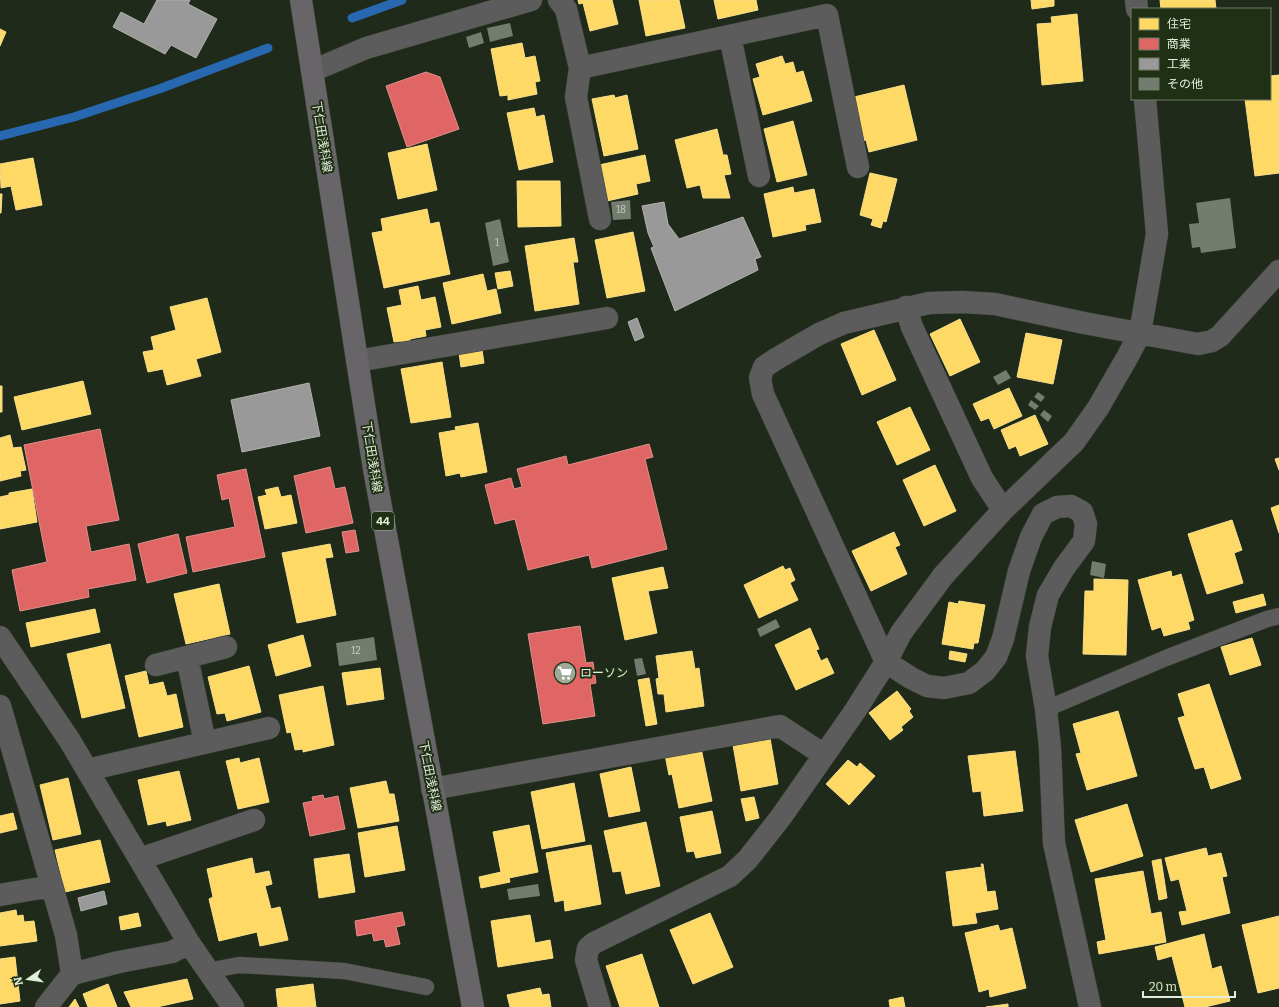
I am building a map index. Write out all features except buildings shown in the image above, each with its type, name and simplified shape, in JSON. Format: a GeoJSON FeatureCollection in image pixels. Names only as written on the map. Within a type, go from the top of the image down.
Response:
{"type":"FeatureCollection","features":[{"type":"Feature","properties":{"kind":"main road","name":"下仁田浅科線"},"geometry":{"type":"LineString","coordinates":[[301,1],[374,469],[473,1007]]}},
{"type":"Feature","properties":{"kind":"street"},"geometry":{"type":"LineString","coordinates":[[311,66],[366,48],[530,0]]}},
{"type":"Feature","properties":{"kind":"street"},"geometry":{"type":"LineString","coordinates":[[559,0],[566,9],[580,68],[576,97],[600,219]]}},
{"type":"Feature","properties":{"kind":"street"},"geometry":{"type":"LineString","coordinates":[[580,68],[827,15],[858,167]]}},
{"type":"Feature","properties":{"kind":"street"},"geometry":{"type":"LineString","coordinates":[[730,36],[759,176]]}},
{"type":"Feature","properties":{"kind":"street"},"geometry":{"type":"LineString","coordinates":[[600,1007],[586,960],[588,948],[594,943],[730,876],[748,859],[781,817],[824,755],[886,662],[901,633],[943,576],[1003,510],[1074,442],[1098,408],[1140,333],[1157,234],[1145,100]]}},
{"type":"Feature","properties":{"kind":"street"},"geometry":{"type":"LineString","coordinates":[[1090,1007],[1054,843],[1050,748],[1046,708],[1037,656],[1040,626],[1048,595],[1064,568],[1084,541],[1086,524],[1082,512],[1071,506],[1057,507],[1043,514],[1031,537],[1019,571],[1004,639],[996,657],[985,671],[969,683],[944,688],[927,686],[886,662],[763,394],[760,378],[764,367],[819,334],[844,323],[906,307],[928,303],[962,302],[995,304],[1084,323],[1198,344],[1212,341],[1220,336],[1279,271]]}},
{"type":"Feature","properties":{"kind":"street"},"geometry":{"type":"LineString","coordinates":[[906,307],[912,327],[982,478],[1003,510]]}},
{"type":"Feature","properties":{"kind":"street"},"geometry":{"type":"LineString","coordinates":[[357,361],[607,318]]}},
{"type":"Feature","properties":{"kind":"street"},"geometry":{"type":"LineString","coordinates":[[0,636],[70,741],[189,942],[233,1007]]}},
{"type":"Feature","properties":{"kind":"street"},"geometry":{"type":"LineString","coordinates":[[156,665],[226,647]]}},
{"type":"Feature","properties":{"kind":"street"},"geometry":{"type":"LineString","coordinates":[[188,657],[205,743]]}},
{"type":"Feature","properties":{"kind":"street"},"geometry":{"type":"LineString","coordinates":[[0,706],[66,935],[72,974]]}},
{"type":"Feature","properties":{"kind":"street"},"geometry":{"type":"LineString","coordinates":[[432,788],[780,726],[824,755]]}},
{"type":"Feature","properties":{"kind":"street"},"geometry":{"type":"LineString","coordinates":[[87,770],[269,728]]}},
{"type":"Feature","properties":{"kind":"street"},"geometry":{"type":"LineString","coordinates":[[140,859],[254,820]]}},
{"type":"Feature","properties":{"kind":"street"},"geometry":{"type":"LineString","coordinates":[[0,895],[52,886]]}},
{"type":"Feature","properties":{"kind":"street"},"geometry":{"type":"LineString","coordinates":[[46,1007],[72,974],[119,962],[172,952],[189,942]]}},
{"type":"Feature","properties":{"kind":"lane"},"geometry":{"type":"LineString","coordinates":[[1046,708],[1166,658],[1267,619],[1279,616]]}},
{"type":"Feature","properties":{"kind":"lane"},"geometry":{"type":"LineString","coordinates":[[210,974],[218,969],[239,965],[344,971],[426,987]]}},
{"type":"Feature","properties":{"kind":"waterway"},"geometry":{"type":"LineString","coordinates":[[352,18],[402,0]]}},
{"type":"Feature","properties":{"kind":"waterway"},"geometry":{"type":"LineString","coordinates":[[0,136],[74,117],[159,89],[268,48]]}},
{"type":"Feature","properties":{"kind":"place","name":"ローソン"},"geometry":{"type":"Point","coordinates":[565,673]}}]}
